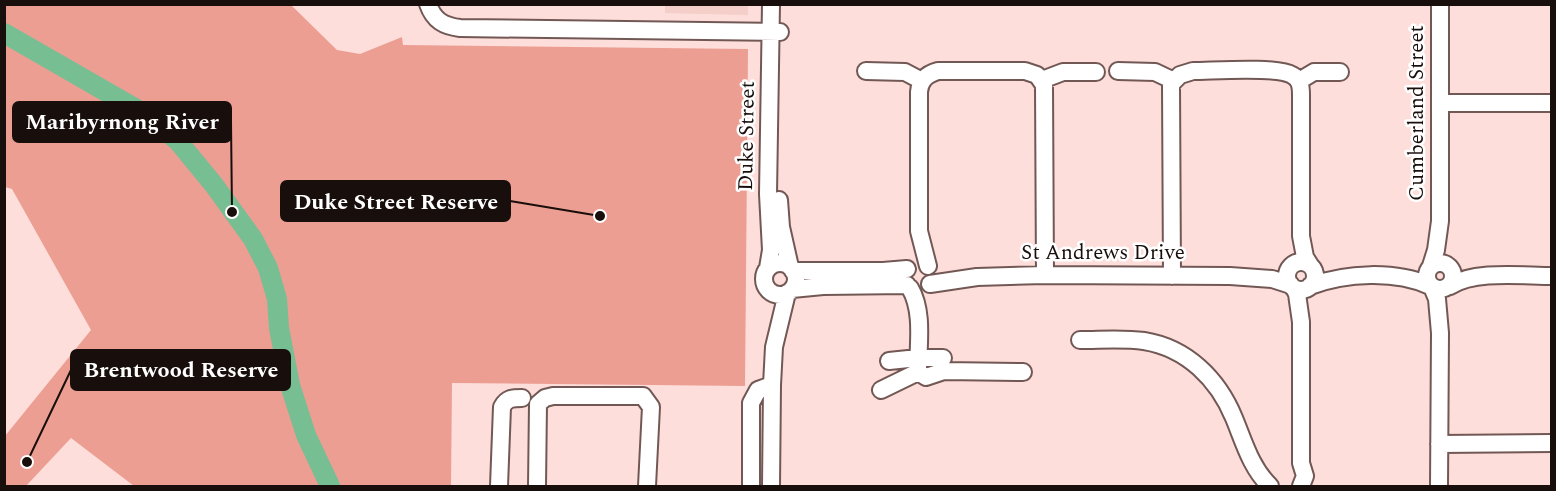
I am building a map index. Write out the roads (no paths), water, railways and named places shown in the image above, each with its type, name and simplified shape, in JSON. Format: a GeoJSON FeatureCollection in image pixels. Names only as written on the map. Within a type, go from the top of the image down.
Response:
{"type":"FeatureCollection","features":[{"type":"Feature","properties":{"kind":"street"},"geometry":{"type":"LineString","coordinates":[[428,4],[432,14],[440,23],[460,28],[775,32]]}},
{"type":"Feature","properties":{"kind":"street","name":"Duke Street"},"geometry":{"type":"LineString","coordinates":[[771,4],[775,32],[779,209],[781,227],[792,269]]}},
{"type":"Feature","properties":{"kind":"street","name":"Duke Street"},"geometry":{"type":"LineString","coordinates":[[768,268],[771,250],[768,194],[775,32],[780,4]]}},
{"type":"Feature","properties":{"kind":"street","name":"Cumberland Street"},"geometry":{"type":"LineString","coordinates":[[1439,486],[1440,277],[1436,250],[1440,221],[1440,4]]}},
{"type":"Feature","properties":{"kind":"street"},"geometry":{"type":"LineString","coordinates":[[866,71],[905,72],[922,81]]}},
{"type":"Feature","properties":{"kind":"street"},"geometry":{"type":"LineString","coordinates":[[1023,372],[944,372],[926,377],[918,365],[918,315],[923,294],[914,256],[919,231],[919,92],[922,81],[932,73],[939,71],[1025,71],[1032,72],[1042,80],[1045,98],[1045,275]]}},
{"type":"Feature","properties":{"kind":"street"},"geometry":{"type":"LineString","coordinates":[[1118,71],[1155,72],[1174,81]]}},
{"type":"Feature","properties":{"kind":"street"},"geometry":{"type":"LineString","coordinates":[[1172,276],[1171,84],[1180,75],[1193,71],[1276,71],[1290,73],[1299,81],[1301,95],[1302,266],[1314,278],[1301,286]]}},
{"type":"Feature","properties":{"kind":"street"},"geometry":{"type":"LineString","coordinates":[[1042,80],[1063,72],[1096,72]]}},
{"type":"Feature","properties":{"kind":"street"},"geometry":{"type":"LineString","coordinates":[[1299,81],[1314,72],[1340,72]]}},
{"type":"Feature","properties":{"kind":"street"},"geometry":{"type":"LineString","coordinates":[[1440,103],[1551,103]]}},
{"type":"Feature","properties":{"kind":"street"},"geometry":{"type":"LineString","coordinates":[[771,486],[774,347],[789,291],[795,280],[792,269],[780,263],[768,268],[764,280],[773,308],[768,339],[772,385]]}},
{"type":"Feature","properties":{"kind":"street"},"geometry":{"type":"LineString","coordinates":[[1301,486],[1305,477],[1301,463],[1301,322],[1304,298],[1301,286],[1287,277],[1302,266]]}},
{"type":"Feature","properties":{"kind":"street","name":"St Andrews Drive"},"geometry":{"type":"LineString","coordinates":[[1230,276],[1302,266],[1359,276]]}},
{"type":"Feature","properties":{"kind":"street","name":"St Andrews Drive"},"geometry":{"type":"LineString","coordinates":[[792,269],[883,271],[919,277]]}},
{"type":"Feature","properties":{"kind":"street","name":"St Andrews Drive"},"geometry":{"type":"LineString","coordinates":[[789,291],[815,286],[919,277],[1230,276],[1272,279],[1301,286],[1359,276],[1386,276],[1418,280],[1440,277],[1551,276]]}},
{"type":"Feature","properties":{"kind":"street"},"geometry":{"type":"LineString","coordinates":[[768,290],[777,295],[789,291]]}},
{"type":"Feature","properties":{"kind":"street"},"geometry":{"type":"LineString","coordinates":[[1080,340],[1145,341],[1182,354],[1198,366],[1212,379],[1223,395],[1249,456],[1270,486]]}},
{"type":"Feature","properties":{"kind":"street"},"geometry":{"type":"LineString","coordinates":[[881,390],[918,365],[943,358]]}},
{"type":"Feature","properties":{"kind":"street"},"geometry":{"type":"LineString","coordinates":[[889,361],[918,365]]}},
{"type":"Feature","properties":{"kind":"street"},"geometry":{"type":"LineString","coordinates":[[751,486],[751,403],[758,390],[772,385]]}},
{"type":"Feature","properties":{"kind":"street"},"geometry":{"type":"LineString","coordinates":[[537,486],[538,404],[545,398],[643,396],[649,401],[651,407],[647,486]]}},
{"type":"Feature","properties":{"kind":"street"},"geometry":{"type":"LineString","coordinates":[[499,486],[502,407],[510,398],[522,398]]}},
{"type":"Feature","properties":{"kind":"street"},"geometry":{"type":"LineString","coordinates":[[1439,444],[1551,443]]}},
{"type":"Feature","properties":{"kind":"street"},"geometry":{"type":"LineString","coordinates":[[1293,486],[1301,463]]}},
{"type":"Feature","properties":{"kind":"waterway"},"geometry":{"type":"LineString","coordinates":[[4,33],[138,110],[177,140],[214,185],[253,239],[268,268],[277,299],[279,328],[290,385],[306,435],[330,486]]}},
{"type":"Feature","properties":{"kind":"place","name":"Maribyrnong River"},"geometry":{"type":"Point","coordinates":[232,212]}},
{"type":"Feature","properties":{"kind":"place","name":"Duke Street Reserve"},"geometry":{"type":"Point","coordinates":[600,216]}},
{"type":"Feature","properties":{"kind":"place","name":"Brentwood Reserve"},"geometry":{"type":"Point","coordinates":[27,462]}}]}
